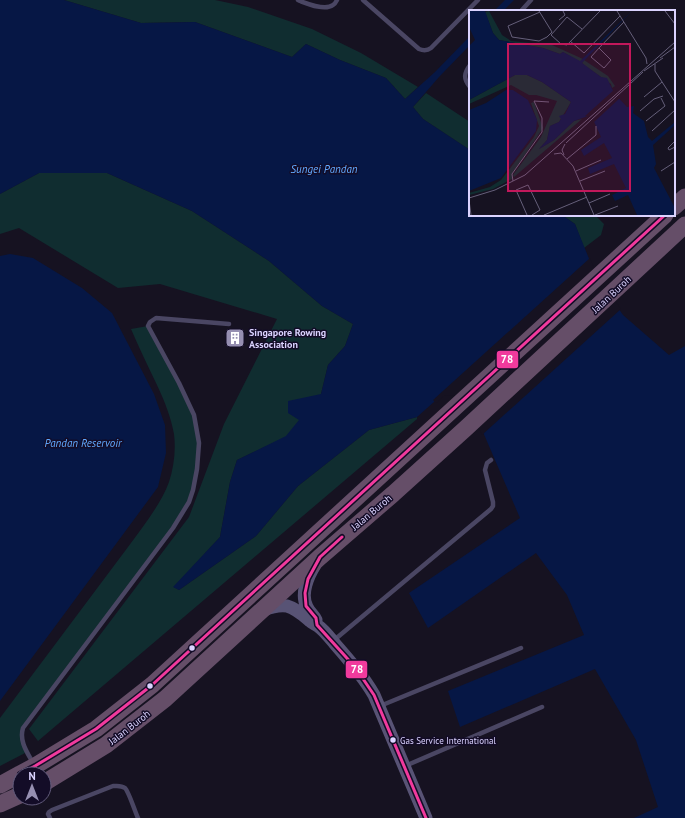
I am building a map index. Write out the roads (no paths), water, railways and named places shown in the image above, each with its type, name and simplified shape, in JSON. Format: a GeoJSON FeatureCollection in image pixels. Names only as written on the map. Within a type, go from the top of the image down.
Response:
{"type":"FeatureCollection","features":[{"type":"Feature","properties":{"kind":"highway"},"geometry":{"type":"LineString","coordinates":[[675,206],[685,197]]}},
{"type":"Feature","properties":{"kind":"highway","name":"Jalan Buroh"},"geometry":{"type":"LineString","coordinates":[[35,766],[96,729],[152,686],[664,216]]}},
{"type":"Feature","properties":{"kind":"highway","name":"Jalan Buroh"},"geometry":{"type":"LineString","coordinates":[[52,778],[106,745],[165,699],[320,557],[465,429],[685,225]]}},
{"type":"Feature","properties":{"kind":"highway","name":"Jalan Buroh"},"geometry":{"type":"LineString","coordinates":[[0,785],[12,779]]}},
{"type":"Feature","properties":{"kind":"highway"},"geometry":{"type":"LineString","coordinates":[[0,804],[12,799]]}},
{"type":"Feature","properties":{"kind":"street"},"geometry":{"type":"LineString","coordinates":[[317,625],[316,618],[306,606],[305,599],[308,579],[320,557]]}},
{"type":"Feature","properties":{"kind":"street"},"geometry":{"type":"LineString","coordinates":[[260,612],[281,606],[298,611],[312,623],[317,625],[349,660],[374,695],[426,818]]}},
{"type":"Feature","properties":{"kind":"lane"},"geometry":{"type":"LineString","coordinates":[[298,0],[318,7],[325,7],[332,6],[337,0]]}},
{"type":"Feature","properties":{"kind":"lane"},"geometry":{"type":"LineString","coordinates":[[363,0],[423,51],[431,48],[478,0]]}},
{"type":"Feature","properties":{"kind":"lane"},"geometry":{"type":"LineString","coordinates":[[522,10],[531,0]]}},
{"type":"Feature","properties":{"kind":"lane"},"geometry":{"type":"LineString","coordinates":[[469,66],[465,72],[464,77],[469,86]]}},
{"type":"Feature","properties":{"kind":"lane"},"geometry":{"type":"LineString","coordinates":[[24,766],[21,733],[23,728],[173,528],[189,502],[193,490],[197,469],[199,443],[194,415],[179,383],[148,326],[150,322],[156,318],[229,324]]}},
{"type":"Feature","properties":{"kind":"lane"},"geometry":{"type":"LineString","coordinates":[[333,641],[491,509],[494,502],[485,470],[487,463],[491,460]]}},
{"type":"Feature","properties":{"kind":"lane"},"geometry":{"type":"LineString","coordinates":[[379,707],[521,648]]}},
{"type":"Feature","properties":{"kind":"lane"},"geometry":{"type":"LineString","coordinates":[[404,767],[542,707]]}},
{"type":"Feature","properties":{"kind":"lane"},"geometry":{"type":"LineString","coordinates":[[50,818],[48,814],[52,810],[117,786],[122,786],[126,789],[138,818]]}},
{"type":"Feature","properties":{"kind":"water","name":"Sungei Pandan"},"geometry":{"type":"Polygon","coordinates":[[[0,0],[64,0],[141,23],[195,22],[292,57],[306,44],[340,60],[386,78],[405,99],[435,72],[469,37],[469,46],[413,107],[423,119],[469,149],[469,216],[563,216],[575,224],[596,276],[623,315],[669,355],[685,346],[685,818],[634,818],[658,807],[636,740],[595,669],[460,727],[448,691],[584,635],[567,595],[536,553],[428,628],[409,593],[520,518],[467,395],[444,393],[417,417],[369,430],[298,486],[256,536],[179,590],[173,587],[220,537],[230,482],[237,460],[286,436],[299,420],[288,413],[288,401],[321,394],[328,365],[345,346],[353,324],[322,306],[269,261],[192,211],[107,173],[39,173],[0,194],[0,0]]]}},
{"type":"Feature","properties":{"kind":"water"},"geometry":{"type":"Polygon","coordinates":[[[505,0],[514,0],[504,10],[495,10],[505,0]]]}},
{"type":"Feature","properties":{"kind":"water","name":"Pandan Reservoir"},"geometry":{"type":"Polygon","coordinates":[[[10,254],[33,258],[82,288],[112,313],[154,394],[165,425],[166,453],[158,487],[0,701],[0,256],[10,254]]]}},
{"type":"Feature","properties":{"kind":"place","name":"Singapore Rowing Association"},"geometry":{"type":"Point","coordinates":[235,338]}},
{"type":"Feature","properties":{"kind":"place","name":"Gas Service International"},"geometry":{"type":"Point","coordinates":[393,740]}}]}
